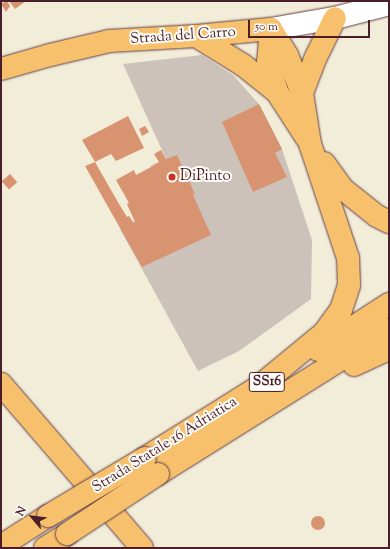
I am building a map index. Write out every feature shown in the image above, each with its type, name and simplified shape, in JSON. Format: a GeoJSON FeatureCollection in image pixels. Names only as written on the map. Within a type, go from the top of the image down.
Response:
{"type":"FeatureCollection","features":[{"type":"Feature","properties":{"kind":"main road"},"geometry":{"type":"LineString","coordinates":[[302,93],[316,57],[335,18]]}},
{"type":"Feature","properties":{"kind":"main road"},"geometry":{"type":"LineString","coordinates":[[271,29],[268,62],[277,92],[310,144],[343,190],[377,216],[389,222]]}},
{"type":"Feature","properties":{"kind":"main road"},"geometry":{"type":"LineString","coordinates":[[256,389],[324,333],[341,310],[349,285],[348,258],[310,144],[302,93],[287,55],[271,29]]}},
{"type":"Feature","properties":{"kind":"main road","name":"Strada del Carro"},"geometry":{"type":"LineString","coordinates":[[1,69],[50,55],[109,41],[196,36],[271,29]]}},
{"type":"Feature","properties":{"kind":"main road"},"geometry":{"type":"LineString","coordinates":[[196,36],[243,65],[277,92]]}},
{"type":"Feature","properties":{"kind":"main road","name":"Strada Statale 16 Adriatica"},"geometry":{"type":"LineString","coordinates":[[1,546],[256,389],[389,304]]}},
{"type":"Feature","properties":{"kind":"main road","name":"Strada Statale 16 Adriatica"},"geometry":{"type":"LineString","coordinates":[[46,548],[158,474],[263,410],[389,329]]}},
{"type":"Feature","properties":{"kind":"main road"},"geometry":{"type":"LineString","coordinates":[[263,410],[389,349]]}},
{"type":"Feature","properties":{"kind":"main road"},"geometry":{"type":"LineString","coordinates":[[1,384],[142,548]]}},
{"type":"Feature","properties":{"kind":"street","name":"Strada del Carro"},"geometry":{"type":"LineString","coordinates":[[271,29],[335,18],[389,4]]}},
{"type":"Feature","properties":{"kind":"shaded area"},"geometry":{"type":"Polygon","coordinates":[[[202,55],[234,76],[259,104],[282,149],[312,240],[311,299],[239,351],[198,371],[120,229],[135,221],[127,204],[129,203],[126,196],[152,165],[166,159],[123,64],[202,55]]]}},
{"type":"Feature","properties":{"kind":"building"},"geometry":{"type":"Polygon","coordinates":[[[7,1],[10,6],[6,12],[1,4],[7,1]]]}},
{"type":"Feature","properties":{"kind":"building"},"geometry":{"type":"Polygon","coordinates":[[[9,1],[26,1],[15,9],[9,1]]]}},
{"type":"Feature","properties":{"kind":"building"},"geometry":{"type":"Polygon","coordinates":[[[259,104],[282,149],[275,153],[287,177],[253,192],[222,122],[259,104]]]}},
{"type":"Feature","properties":{"kind":"building"},"geometry":{"type":"Polygon","coordinates":[[[128,116],[144,148],[116,161],[111,154],[95,162],[82,140],[128,116]]]}},
{"type":"Feature","properties":{"kind":"building"},"geometry":{"type":"Polygon","coordinates":[[[145,126],[149,132],[142,136],[139,129],[145,126]]]}},
{"type":"Feature","properties":{"kind":"building"},"geometry":{"type":"Polygon","coordinates":[[[161,150],[166,159],[177,155],[195,194],[193,195],[211,235],[142,267],[85,166],[95,162],[127,217],[129,216],[133,222],[135,222],[127,204],[129,203],[116,180],[134,170],[136,175],[159,162],[154,154],[161,150]]]}},
{"type":"Feature","properties":{"kind":"building"},"geometry":{"type":"Polygon","coordinates":[[[10,174],[17,182],[9,190],[2,181],[10,174]]]}},
{"type":"Feature","properties":{"kind":"building"},"geometry":{"type":"Polygon","coordinates":[[[315,516],[321,516],[325,520],[325,526],[321,530],[315,530],[311,526],[311,520],[315,516]]]}},
{"type":"Feature","properties":{"kind":"place","name":"DiPinto"},"geometry":{"type":"Point","coordinates":[172,177]}}]}
